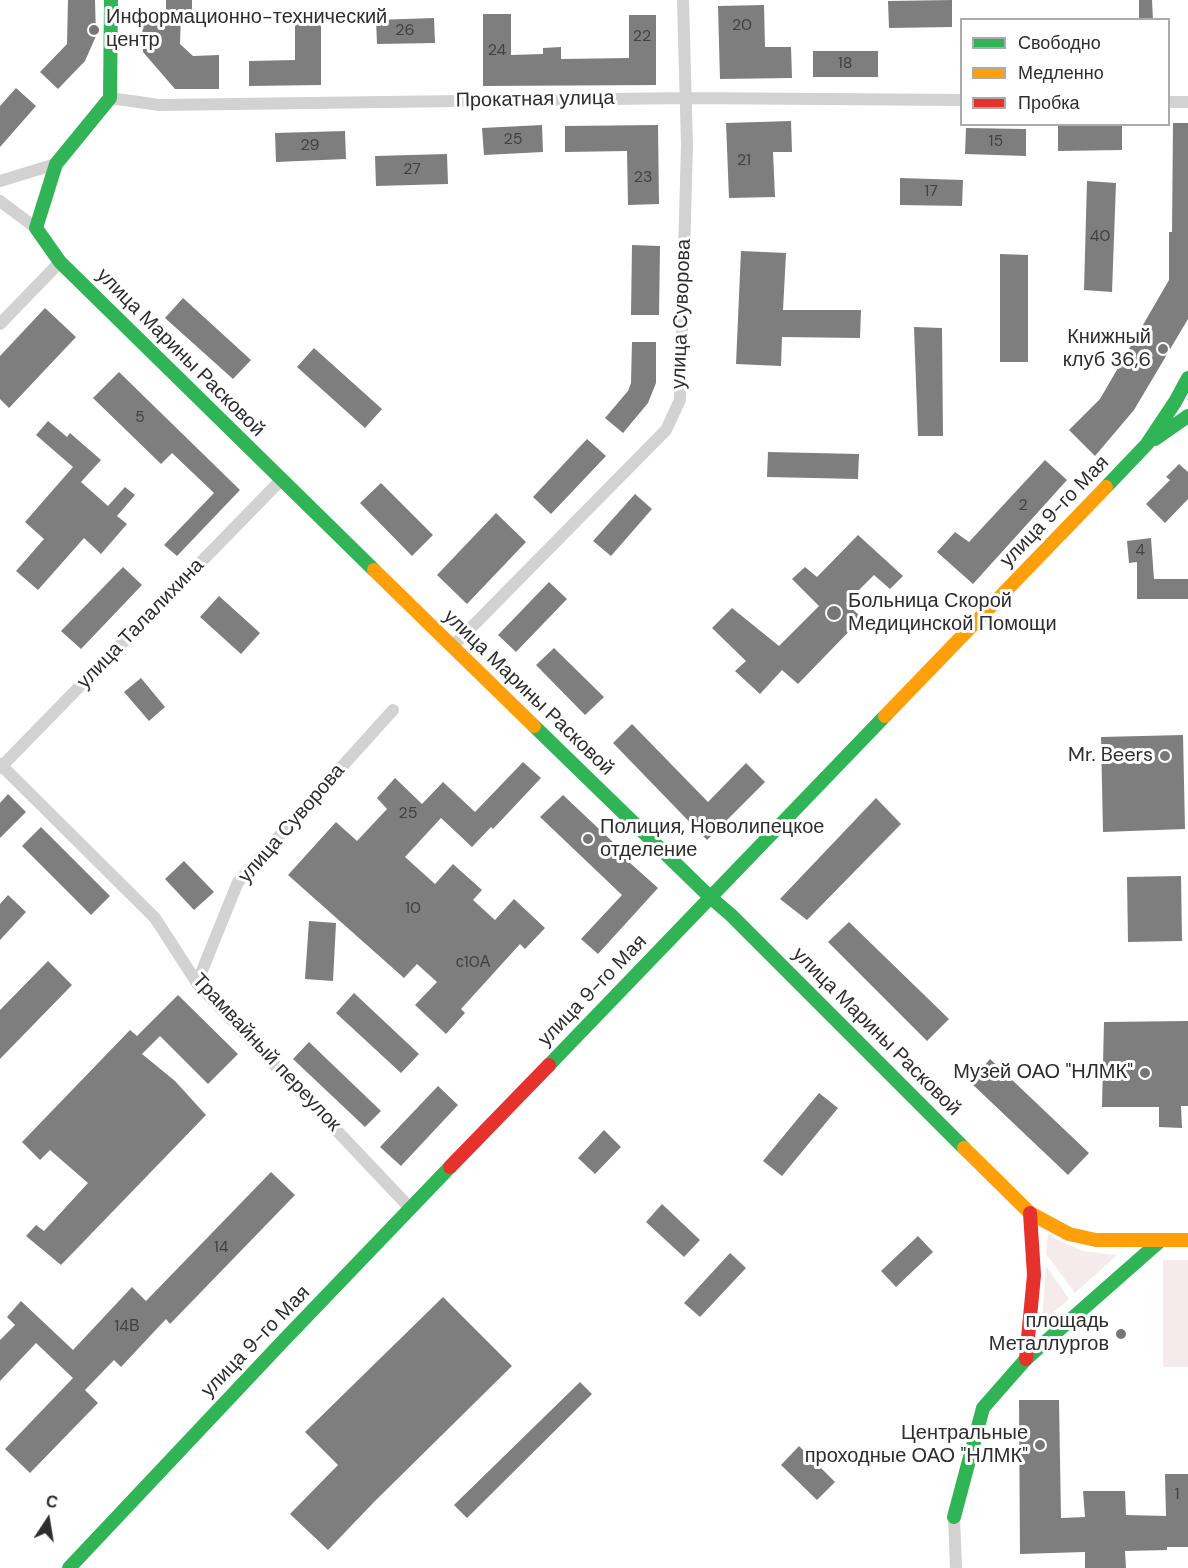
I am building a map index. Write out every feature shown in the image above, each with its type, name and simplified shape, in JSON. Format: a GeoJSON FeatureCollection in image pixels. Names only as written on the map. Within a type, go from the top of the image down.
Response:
{"type":"FeatureCollection","features":[{"type":"Feature","properties":{"kind":"main road"},"geometry":{"type":"LineString","coordinates":[[36,228],[56,164],[110,98],[111,0]]}},
{"type":"Feature","properties":{"kind":"main road","name":"улица Марины Расковой"},"geometry":{"type":"LineString","coordinates":[[36,228],[60,262],[281,480],[731,915],[1030,1213]]}},
{"type":"Feature","properties":{"kind":"main road"},"geometry":{"type":"LineString","coordinates":[[1147,444],[1182,400],[1188,378]]}},
{"type":"Feature","properties":{"kind":"main road"},"geometry":{"type":"LineString","coordinates":[[1147,444],[1188,416]]}},
{"type":"Feature","properties":{"kind":"main road","name":"улица 9-го Мая"},"geometry":{"type":"LineString","coordinates":[[69,1568],[284,1340],[1147,444]]}},
{"type":"Feature","properties":{"kind":"main road"},"geometry":{"type":"LineString","coordinates":[[1030,1213],[1069,1233],[1096,1240],[1188,1240]]}},
{"type":"Feature","properties":{"kind":"main road"},"geometry":{"type":"LineString","coordinates":[[1026,1359],[1034,1275],[1030,1213]]}},
{"type":"Feature","properties":{"kind":"main road"},"geometry":{"type":"LineString","coordinates":[[954,1516],[983,1408],[1026,1359],[1160,1241]]}},
{"type":"Feature","properties":{"kind":"street","name":"улица Суворова"},"geometry":{"type":"LineString","coordinates":[[453,646],[666,430],[680,400],[687,145],[683,0]]}},
{"type":"Feature","properties":{"kind":"street","name":"Прокатная улица"},"geometry":{"type":"LineString","coordinates":[[110,98],[159,105],[686,98],[960,100]]}},
{"type":"Feature","properties":{"kind":"street"},"geometry":{"type":"LineString","coordinates":[[1170,102],[1188,102]]}},
{"type":"Feature","properties":{"kind":"street"},"geometry":{"type":"LineString","coordinates":[[0,181],[56,164]]}},
{"type":"Feature","properties":{"kind":"street","name":"улица Марины Расковой"},"geometry":{"type":"LineString","coordinates":[[0,201],[36,228]]}},
{"type":"Feature","properties":{"kind":"street"},"geometry":{"type":"LineString","coordinates":[[0,324],[60,262]]}},
{"type":"Feature","properties":{"kind":"street","name":"улица Талалихина"},"geometry":{"type":"LineString","coordinates":[[0,766],[281,480]]}},
{"type":"Feature","properties":{"kind":"street","name":"улица Суворова"},"geometry":{"type":"LineString","coordinates":[[197,983],[238,882],[393,710]]}},
{"type":"Feature","properties":{"kind":"street","name":"Трамвайный переулок"},"geometry":{"type":"LineString","coordinates":[[0,766],[155,918],[197,983],[411,1209]]}},
{"type":"Feature","properties":{"kind":"street"},"geometry":{"type":"LineString","coordinates":[[954,1516],[956,1568]]}},
{"type":"Feature","properties":{"kind":"shaded area"},"geometry":{"type":"Polygon","coordinates":[[[1048,1233],[1082,1251],[1117,1255],[1075,1293],[1046,1254],[1048,1233]]]}},
{"type":"Feature","properties":{"kind":"shaded area"},"geometry":{"type":"Polygon","coordinates":[[[1163,1260],[1188,1260],[1188,1367],[1163,1367],[1163,1260]]]}},
{"type":"Feature","properties":{"kind":"shaded area"},"geometry":{"type":"Polygon","coordinates":[[[1046,1266],[1069,1299],[1042,1322],[1046,1266]]]}},
{"type":"Feature","properties":{"kind":"building"},"geometry":{"type":"Polygon","coordinates":[[[68,0],[95,0],[96,36],[85,61],[58,89],[40,72],[67,44],[68,0]]]}},
{"type":"Feature","properties":{"kind":"building"},"geometry":{"type":"Polygon","coordinates":[[[166,0],[192,0],[192,13],[181,13],[180,44],[193,56],[219,55],[219,89],[175,89],[143,52],[142,14],[166,13],[166,0]]]}},
{"type":"Feature","properties":{"kind":"building"},"geometry":{"type":"Polygon","coordinates":[[[952,0],[952,27],[889,28],[888,1],[952,0]]]}},
{"type":"Feature","properties":{"kind":"building"},"geometry":{"type":"Polygon","coordinates":[[[1139,0],[1152,0],[1153,18],[1139,18],[1139,0]]]}},
{"type":"Feature","properties":{"kind":"building"},"geometry":{"type":"Polygon","coordinates":[[[764,5],[765,47],[791,47],[792,78],[720,79],[718,6],[764,5]]]}},
{"type":"Feature","properties":{"kind":"building"},"geometry":{"type":"Polygon","coordinates":[[[483,14],[511,14],[511,55],[543,54],[543,48],[561,47],[561,59],[629,58],[629,15],[656,15],[656,85],[483,86],[483,14]]]}},
{"type":"Feature","properties":{"kind":"building"},"geometry":{"type":"Polygon","coordinates":[[[295,15],[321,15],[321,85],[249,86],[249,61],[295,60],[295,15]]]}},
{"type":"Feature","properties":{"kind":"building"},"geometry":{"type":"Polygon","coordinates":[[[434,18],[435,43],[377,44],[376,20],[434,18]]]}},
{"type":"Feature","properties":{"kind":"building"},"geometry":{"type":"Polygon","coordinates":[[[813,51],[878,51],[878,77],[813,77],[813,51]]]}},
{"type":"Feature","properties":{"kind":"building"},"geometry":{"type":"Polygon","coordinates":[[[16,88],[36,106],[0,147],[0,106],[16,88]]]}},
{"type":"Feature","properties":{"kind":"building"},"geometry":{"type":"Polygon","coordinates":[[[791,121],[792,152],[773,152],[775,197],[729,198],[726,123],[791,121]]]}},
{"type":"Feature","properties":{"kind":"building"},"geometry":{"type":"Polygon","coordinates":[[[1173,123],[1188,123],[1188,319],[1134,410],[1095,456],[1069,430],[1100,399],[1169,280],[1173,123]]]}},
{"type":"Feature","properties":{"kind":"building"},"geometry":{"type":"Polygon","coordinates":[[[542,125],[543,152],[484,155],[482,128],[542,125]]]}},
{"type":"Feature","properties":{"kind":"building"},"geometry":{"type":"Polygon","coordinates":[[[658,125],[659,204],[628,205],[627,151],[565,152],[565,126],[658,125]]]}},
{"type":"Feature","properties":{"kind":"building"},"geometry":{"type":"Polygon","coordinates":[[[1058,126],[1122,126],[1122,150],[1058,151],[1058,126]]]}},
{"type":"Feature","properties":{"kind":"building"},"geometry":{"type":"Polygon","coordinates":[[[966,128],[1026,129],[1026,156],[965,154],[966,128]]]}},
{"type":"Feature","properties":{"kind":"building"},"geometry":{"type":"Polygon","coordinates":[[[345,131],[346,159],[276,162],[275,133],[345,131]]]}},
{"type":"Feature","properties":{"kind":"building"},"geometry":{"type":"Polygon","coordinates":[[[447,154],[448,184],[376,186],[375,156],[447,154]]]}},
{"type":"Feature","properties":{"kind":"building"},"geometry":{"type":"Polygon","coordinates":[[[900,178],[963,180],[962,206],[900,205],[900,178]]]}},
{"type":"Feature","properties":{"kind":"building"},"geometry":{"type":"Polygon","coordinates":[[[1087,181],[1116,183],[1112,292],[1084,290],[1087,181]]]}},
{"type":"Feature","properties":{"kind":"building"},"geometry":{"type":"Polygon","coordinates":[[[632,245],[660,246],[659,315],[631,315],[632,245]]]}},
{"type":"Feature","properties":{"kind":"building"},"geometry":{"type":"Polygon","coordinates":[[[741,251],[786,253],[783,310],[861,310],[860,338],[782,337],[781,366],[736,364],[741,251]]]}},
{"type":"Feature","properties":{"kind":"building"},"geometry":{"type":"Polygon","coordinates":[[[1000,254],[1028,255],[1028,362],[1000,362],[1000,254]]]}},
{"type":"Feature","properties":{"kind":"building"},"geometry":{"type":"Polygon","coordinates":[[[183,298],[251,360],[233,379],[165,318],[183,298]]]}},
{"type":"Feature","properties":{"kind":"building"},"geometry":{"type":"Polygon","coordinates":[[[45,308],[76,337],[9,408],[0,399],[0,356],[45,308]]]}},
{"type":"Feature","properties":{"kind":"building"},"geometry":{"type":"Polygon","coordinates":[[[914,327],[942,328],[943,436],[918,436],[914,327]]]}},
{"type":"Feature","properties":{"kind":"building"},"geometry":{"type":"Polygon","coordinates":[[[632,342],[656,342],[656,383],[648,403],[623,433],[605,418],[628,391],[631,383],[632,342]]]}},
{"type":"Feature","properties":{"kind":"building"},"geometry":{"type":"Polygon","coordinates":[[[314,348],[382,409],[365,428],[297,367],[314,348]]]}},
{"type":"Feature","properties":{"kind":"building"},"geometry":{"type":"Polygon","coordinates":[[[119,372],[240,490],[177,556],[164,545],[214,493],[172,453],[161,464],[93,398],[119,372]]]}},
{"type":"Feature","properties":{"kind":"building"},"geometry":{"type":"Polygon","coordinates":[[[48,421],[67,437],[70,433],[101,460],[81,482],[108,506],[125,487],[135,495],[117,516],[127,524],[101,554],[84,538],[38,590],[16,571],[44,539],[25,522],[73,467],[36,435],[48,421]]]}},
{"type":"Feature","properties":{"kind":"building"},"geometry":{"type":"Polygon","coordinates":[[[587,439],[606,456],[551,514],[533,497],[587,439]]]}},
{"type":"Feature","properties":{"kind":"building"},"geometry":{"type":"Polygon","coordinates":[[[768,452],[859,454],[858,479],[767,477],[768,452]]]}},
{"type":"Feature","properties":{"kind":"building"},"geometry":{"type":"Polygon","coordinates":[[[1045,460],[1067,480],[973,584],[937,552],[955,532],[969,542],[1045,460]]]}},
{"type":"Feature","properties":{"kind":"building"},"geometry":{"type":"Polygon","coordinates":[[[1179,464],[1188,472],[1188,499],[1165,523],[1146,504],[1170,480],[1166,477],[1179,464]]]}},
{"type":"Feature","properties":{"kind":"building"},"geometry":{"type":"Polygon","coordinates":[[[381,483],[433,535],[412,556],[360,503],[381,483]]]}},
{"type":"Feature","properties":{"kind":"building"},"geometry":{"type":"Polygon","coordinates":[[[635,494],[652,509],[611,556],[593,541],[635,494]]]}},
{"type":"Feature","properties":{"kind":"building"},"geometry":{"type":"Polygon","coordinates":[[[496,513],[526,542],[467,604],[437,575],[496,513]]]}},
{"type":"Feature","properties":{"kind":"building","name":"Больница Скорой Медицинской Помощи"},"geometry":{"type":"Polygon","coordinates":[[[858,535],[903,576],[890,589],[874,575],[846,603],[862,618],[798,684],[782,670],[760,694],[735,671],[746,661],[712,628],[732,608],[779,646],[819,606],[792,579],[805,567],[817,577],[858,535]]]}},
{"type":"Feature","properties":{"kind":"building"},"geometry":{"type":"Polygon","coordinates":[[[1151,538],[1154,579],[1188,579],[1188,599],[1137,599],[1137,562],[1129,563],[1127,541],[1151,538]]]}},
{"type":"Feature","properties":{"kind":"building"},"geometry":{"type":"Polygon","coordinates":[[[123,567],[142,585],[81,649],[61,631],[123,567]]]}},
{"type":"Feature","properties":{"kind":"building"},"geometry":{"type":"Polygon","coordinates":[[[549,582],[567,599],[516,652],[498,635],[549,582]]]}},
{"type":"Feature","properties":{"kind":"building"},"geometry":{"type":"Polygon","coordinates":[[[219,596],[260,633],[241,654],[200,617],[219,596]]]}},
{"type":"Feature","properties":{"kind":"building"},"geometry":{"type":"Polygon","coordinates":[[[554,648],[604,697],[585,715],[536,665],[554,648]]]}},
{"type":"Feature","properties":{"kind":"building"},"geometry":{"type":"Polygon","coordinates":[[[141,678],[165,707],[149,721],[124,692],[141,678]]]}},
{"type":"Feature","properties":{"kind":"building"},"geometry":{"type":"Polygon","coordinates":[[[632,724],[708,802],[746,763],[765,782],[707,840],[613,743],[632,724]]]}},
{"type":"Feature","properties":{"kind":"building"},"geometry":{"type":"Polygon","coordinates":[[[1183,735],[1185,829],[1103,832],[1101,737],[1183,735]]]}},
{"type":"Feature","properties":{"kind":"building"},"geometry":{"type":"Polygon","coordinates":[[[523,762],[541,778],[493,829],[491,827],[472,847],[441,818],[405,857],[435,884],[453,864],[482,890],[473,900],[495,920],[514,899],[545,928],[525,949],[520,944],[461,1009],[465,1013],[446,1034],[415,1005],[437,982],[417,964],[404,978],[288,875],[336,822],[357,841],[387,809],[377,798],[395,778],[422,804],[443,782],[475,812],[523,762]]]}},
{"type":"Feature","properties":{"kind":"building"},"geometry":{"type":"Polygon","coordinates":[[[8,794],[26,812],[0,838],[0,803],[8,794]]]}},
{"type":"Feature","properties":{"kind":"building"},"geometry":{"type":"Polygon","coordinates":[[[563,795],[632,860],[629,862],[658,888],[598,954],[581,939],[622,895],[540,817],[563,795]]]}},
{"type":"Feature","properties":{"kind":"building"},"geometry":{"type":"Polygon","coordinates":[[[876,798],[901,824],[807,920],[780,899],[876,798]]]}},
{"type":"Feature","properties":{"kind":"building"},"geometry":{"type":"Polygon","coordinates":[[[41,827],[110,896],[91,915],[22,846],[41,827]]]}},
{"type":"Feature","properties":{"kind":"building"},"geometry":{"type":"Polygon","coordinates":[[[184,861],[214,892],[194,910],[165,879],[184,861]]]}},
{"type":"Feature","properties":{"kind":"building"},"geometry":{"type":"Polygon","coordinates":[[[1181,876],[1182,941],[1128,942],[1127,877],[1181,876]]]}},
{"type":"Feature","properties":{"kind":"building"},"geometry":{"type":"Polygon","coordinates":[[[8,895],[26,912],[0,940],[0,904],[8,895]]]}},
{"type":"Feature","properties":{"kind":"building"},"geometry":{"type":"Polygon","coordinates":[[[309,921],[336,923],[333,981],[305,979],[309,921]]]}},
{"type":"Feature","properties":{"kind":"building"},"geometry":{"type":"Polygon","coordinates":[[[849,922],[949,1019],[927,1041],[828,942],[849,922]]]}},
{"type":"Feature","properties":{"kind":"building"},"geometry":{"type":"Polygon","coordinates":[[[48,961],[72,985],[0,1059],[0,1010],[48,961]]]}},
{"type":"Feature","properties":{"kind":"building"},"geometry":{"type":"Polygon","coordinates":[[[354,993],[419,1054],[401,1073],[336,1013],[354,993]]]}},
{"type":"Feature","properties":{"kind":"building"},"geometry":{"type":"Polygon","coordinates":[[[178,995],[238,1054],[208,1084],[160,1036],[142,1054],[175,1081],[206,1115],[61,1265],[26,1236],[36,1225],[44,1231],[88,1183],[50,1150],[40,1160],[22,1142],[130,1030],[137,1036],[178,995]]]}},
{"type":"Feature","properties":{"kind":"building"},"geometry":{"type":"Polygon","coordinates":[[[1188,1021],[1188,1106],[1181,1106],[1182,1128],[1159,1127],[1159,1107],[1102,1107],[1104,1022],[1188,1021]]]}},
{"type":"Feature","properties":{"kind":"building"},"geometry":{"type":"Polygon","coordinates":[[[309,1042],[381,1111],[365,1127],[293,1059],[309,1042]]]}},
{"type":"Feature","properties":{"kind":"building"},"geometry":{"type":"Polygon","coordinates":[[[990,1059],[1089,1153],[1068,1175],[970,1082],[990,1059]]]}},
{"type":"Feature","properties":{"kind":"building"},"geometry":{"type":"Polygon","coordinates":[[[438,1086],[458,1105],[401,1166],[380,1147],[438,1086]]]}},
{"type":"Feature","properties":{"kind":"building"},"geometry":{"type":"Polygon","coordinates":[[[819,1093],[838,1108],[782,1176],[763,1161],[819,1093]]]}},
{"type":"Feature","properties":{"kind":"building"},"geometry":{"type":"Polygon","coordinates":[[[604,1130],[621,1147],[595,1174],[578,1158],[604,1130]]]}},
{"type":"Feature","properties":{"kind":"building"},"geometry":{"type":"Polygon","coordinates":[[[271,1172],[295,1195],[170,1324],[166,1319],[121,1367],[114,1360],[85,1390],[98,1403],[30,1473],[5,1449],[73,1378],[36,1343],[0,1381],[0,1340],[15,1325],[7,1317],[21,1301],[73,1350],[132,1287],[146,1301],[271,1172]]]}},
{"type":"Feature","properties":{"kind":"building"},"geometry":{"type":"Polygon","coordinates":[[[662,1204],[700,1240],[684,1257],[646,1222],[662,1204]]]}},
{"type":"Feature","properties":{"kind":"building"},"geometry":{"type":"Polygon","coordinates":[[[918,1236],[933,1252],[896,1287],[881,1271],[918,1236]]]}},
{"type":"Feature","properties":{"kind":"building"},"geometry":{"type":"Polygon","coordinates":[[[730,1253],[746,1268],[700,1317],[684,1303],[730,1253]]]}},
{"type":"Feature","properties":{"kind":"building"},"geometry":{"type":"Polygon","coordinates":[[[443,1297],[512,1366],[328,1550],[290,1514],[338,1465],[305,1432],[443,1297]]]}},
{"type":"Feature","properties":{"kind":"building"},"geometry":{"type":"Polygon","coordinates":[[[580,1382],[592,1394],[467,1518],[454,1505],[580,1382]]]}},
{"type":"Feature","properties":{"kind":"building","name":"Центральные проходные ОАО \"НЛМК\""},"geometry":{"type":"Polygon","coordinates":[[[1019,1400],[1059,1400],[1061,1518],[1085,1517],[1083,1491],[1125,1491],[1126,1515],[1166,1516],[1165,1474],[1188,1474],[1188,1547],[1125,1551],[1126,1568],[1085,1568],[1085,1552],[1020,1554],[1019,1400]]]}},
{"type":"Feature","properties":{"kind":"building"},"geometry":{"type":"Polygon","coordinates":[[[799,1446],[835,1482],[817,1500],[781,1465],[799,1446]]]}},
{"type":"Feature","properties":{"kind":"traffic: fast"},"geometry":{"type":"LineString","coordinates":[[111,0],[110,98],[56,164],[36,228],[60,262],[374,570]]}},
{"type":"Feature","properties":{"kind":"traffic: fast"},"geometry":{"type":"LineString","coordinates":[[1106,487],[1147,444],[1188,378]]}},
{"type":"Feature","properties":{"kind":"traffic: fast"},"geometry":{"type":"LineString","coordinates":[[1155,439],[1188,416]]}},
{"type":"Feature","properties":{"kind":"traffic: fast"},"geometry":{"type":"LineString","coordinates":[[549,1065],[885,716]]}},
{"type":"Feature","properties":{"kind":"traffic: fast"},"geometry":{"type":"LineString","coordinates":[[534,726],[731,915],[964,1148]]}},
{"type":"Feature","properties":{"kind":"traffic: fast"},"geometry":{"type":"LineString","coordinates":[[69,1568],[450,1167]]}},
{"type":"Feature","properties":{"kind":"traffic: fast"},"geometry":{"type":"LineString","coordinates":[[954,1517],[983,1408],[1026,1359],[1160,1241]]}},
{"type":"Feature","properties":{"kind":"traffic: slow"},"geometry":{"type":"LineString","coordinates":[[885,716],[1106,487]]}},
{"type":"Feature","properties":{"kind":"traffic: slow"},"geometry":{"type":"LineString","coordinates":[[374,570],[534,726]]}},
{"type":"Feature","properties":{"kind":"traffic: slow"},"geometry":{"type":"LineString","coordinates":[[964,1148],[1030,1213],[1069,1234],[1096,1240],[1188,1240]]}},
{"type":"Feature","properties":{"kind":"traffic: jam"},"geometry":{"type":"LineString","coordinates":[[450,1167],[549,1065]]}},
{"type":"Feature","properties":{"kind":"traffic: jam"},"geometry":{"type":"LineString","coordinates":[[1026,1359],[1034,1275],[1030,1213]]}},
{"type":"Feature","properties":{"kind":"place","name":"Информационно-технический центр"},"geometry":{"type":"Point","coordinates":[94,30]}},
{"type":"Feature","properties":{"kind":"place","name":"Книжный клуб 36,6"},"geometry":{"type":"Point","coordinates":[1163,349]}},
{"type":"Feature","properties":{"kind":"place","name":"Больница Скорой Медицинской Помощи"},"geometry":{"type":"Point","coordinates":[834,613]}},
{"type":"Feature","properties":{"kind":"place","name":"Mr. Beers"},"geometry":{"type":"Point","coordinates":[1165,756]}},
{"type":"Feature","properties":{"kind":"place","name":"Полиция, Новолипецкое отделение"},"geometry":{"type":"Point","coordinates":[588,839]}},
{"type":"Feature","properties":{"kind":"place","name":"Музей ОАО \"НЛМК\""},"geometry":{"type":"Point","coordinates":[1145,1073]}},
{"type":"Feature","properties":{"kind":"place","name":"площадь Металлургов"},"geometry":{"type":"Point","coordinates":[1121,1334]}},
{"type":"Feature","properties":{"kind":"place","name":"Центральные проходные ОАО \"НЛМК\""},"geometry":{"type":"Point","coordinates":[1040,1445]}}]}
